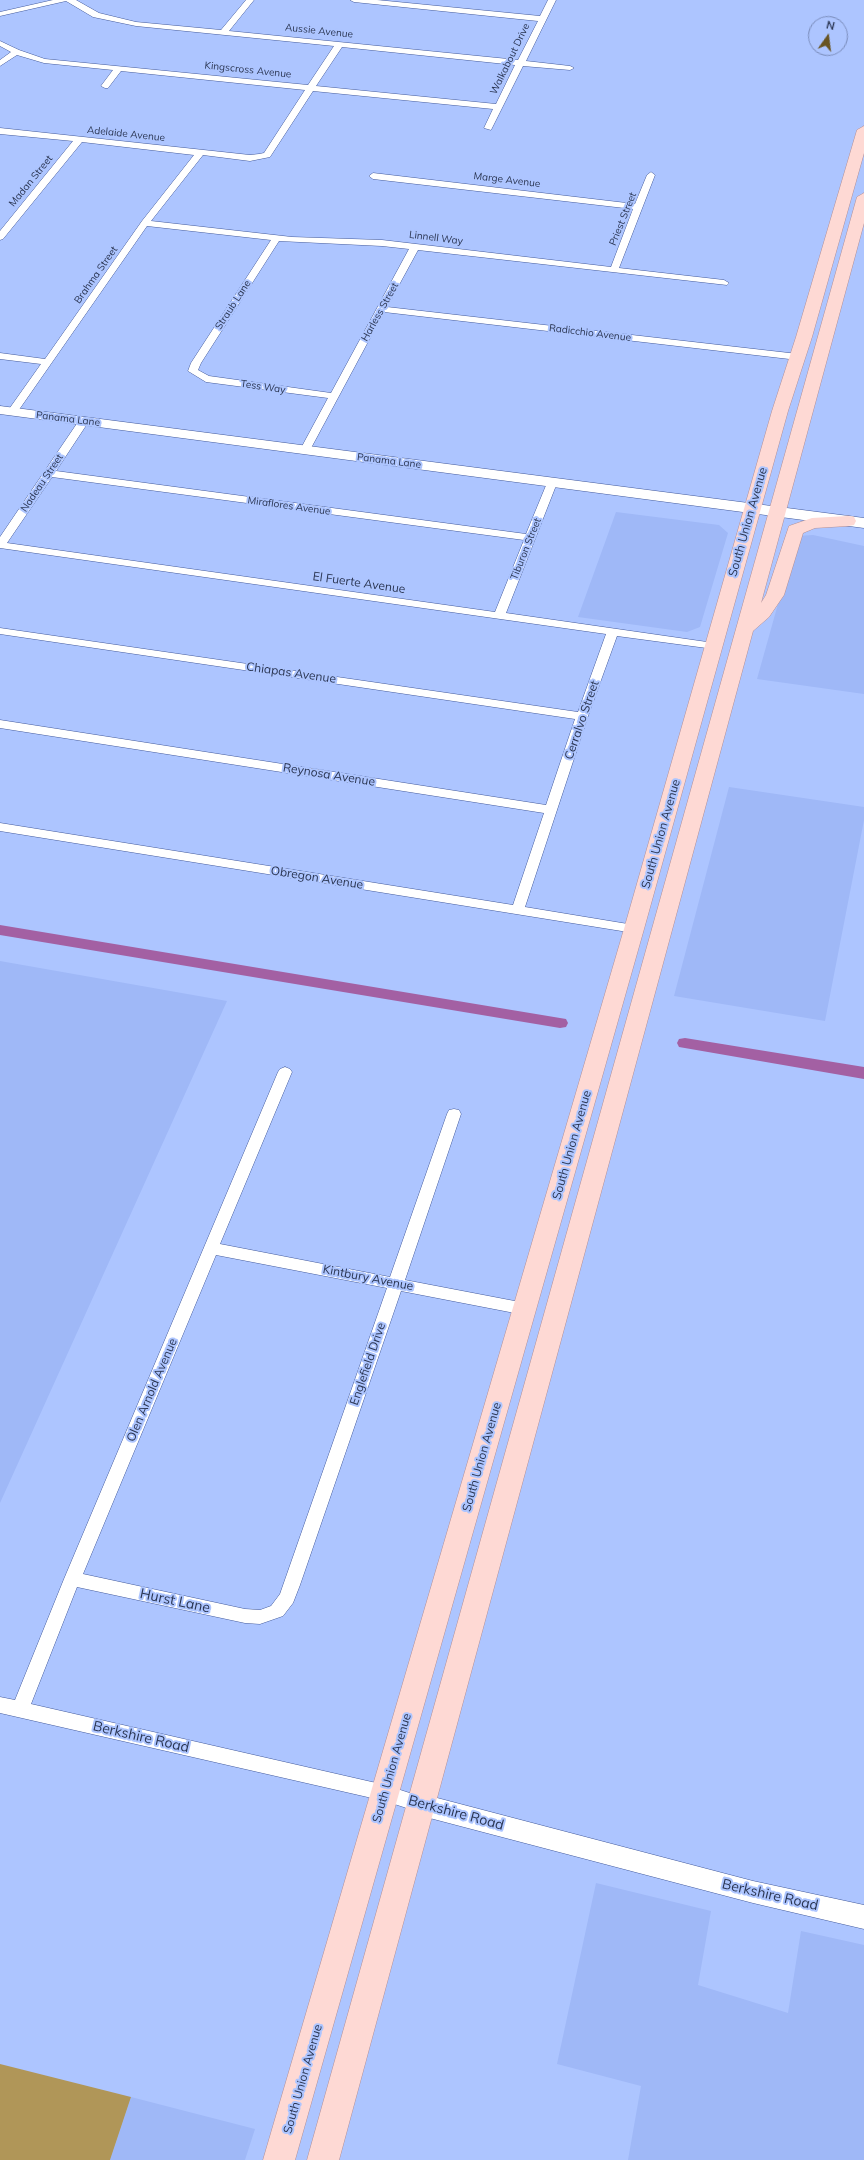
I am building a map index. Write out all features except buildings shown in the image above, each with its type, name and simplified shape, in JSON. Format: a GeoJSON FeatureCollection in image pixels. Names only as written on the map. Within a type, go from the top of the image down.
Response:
{"type":"FeatureCollection","features":[{"type":"Feature","properties":{"kind":"main road","name":"South Union Avenue"},"geometry":{"type":"LineString","coordinates":[[279,2160],[634,929],[771,440],[798,357],[863,138]]}},
{"type":"Feature","properties":{"kind":"main road"},"geometry":{"type":"LineString","coordinates":[[864,166],[862,173],[864,174]]}},
{"type":"Feature","properties":{"kind":"main road"},"geometry":{"type":"LineString","coordinates":[[848,186],[856,194],[847,228],[854,234]]}},
{"type":"Feature","properties":{"kind":"main road"},"geometry":{"type":"LineString","coordinates":[[323,2160],[864,197]]}},
{"type":"Feature","properties":{"kind":"main road","name":"Panama Lane"},"geometry":{"type":"LineString","coordinates":[[6,411],[856,522]]}},
{"type":"Feature","properties":{"kind":"main road"},"geometry":{"type":"LineString","coordinates":[[771,440],[776,466],[768,496],[768,506],[778,512]]}},
{"type":"Feature","properties":{"kind":"main road"},"geometry":{"type":"LineString","coordinates":[[752,509],[758,514],[761,524],[745,586],[746,594],[752,604]]}},
{"type":"Feature","properties":{"kind":"main road"},"geometry":{"type":"LineString","coordinates":[[745,629],[763,613],[775,595],[795,530],[812,523],[856,522]]}},
{"type":"Feature","properties":{"kind":"main road"},"geometry":{"type":"LineString","coordinates":[[728,591],[735,614],[724,659],[729,665],[735,666]]}},
{"type":"Feature","properties":{"kind":"street"},"geometry":{"type":"LineString","coordinates":[[0,14],[63,0]]}},
{"type":"Feature","properties":{"kind":"street","name":"Aussie Avenue"},"geometry":{"type":"LineString","coordinates":[[70,0],[96,15],[121,22],[570,68]]}},
{"type":"Feature","properties":{"kind":"street"},"geometry":{"type":"LineString","coordinates":[[224,32],[250,0]]}},
{"type":"Feature","properties":{"kind":"street"},"geometry":{"type":"LineString","coordinates":[[354,0],[542,19]]}},
{"type":"Feature","properties":{"kind":"street","name":"Walkabout Drive"},"geometry":{"type":"LineString","coordinates":[[488,128],[552,0]]}},
{"type":"Feature","properties":{"kind":"street","name":"Kingscross Avenue"},"geometry":{"type":"LineString","coordinates":[[0,43],[16,52],[44,61],[498,107]]}},
{"type":"Feature","properties":{"kind":"street"},"geometry":{"type":"LineString","coordinates":[[311,87],[339,45]]}},
{"type":"Feature","properties":{"kind":"street"},"geometry":{"type":"LineString","coordinates":[[0,64],[16,52]]}},
{"type":"Feature","properties":{"kind":"street"},"geometry":{"type":"LineString","coordinates":[[105,86],[120,68]]}},
{"type":"Feature","properties":{"kind":"street","name":"Adelaide Avenue"},"geometry":{"type":"LineString","coordinates":[[0,131],[250,158],[267,154],[311,87]]}},
{"type":"Feature","properties":{"kind":"street","name":"Madan Street"},"geometry":{"type":"LineString","coordinates":[[0,237],[79,140]]}},
{"type":"Feature","properties":{"kind":"street","name":"Brahma Street"},"geometry":{"type":"LineString","coordinates":[[6,411],[48,362],[145,223],[200,153]]}},
{"type":"Feature","properties":{"kind":"street","name":"Priest Street"},"geometry":{"type":"LineString","coordinates":[[614,270],[651,175]]}},
{"type":"Feature","properties":{"kind":"street","name":"Marge Avenue"},"geometry":{"type":"LineString","coordinates":[[373,176],[639,207]]}},
{"type":"Feature","properties":{"kind":"street","name":"Linnell Way"},"geometry":{"type":"LineString","coordinates":[[145,223],[276,239],[382,243],[724,283]]}},
{"type":"Feature","properties":{"kind":"street","name":"Straub Lane"},"geometry":{"type":"LineString","coordinates":[[193,372],[196,362],[276,239]]}},
{"type":"Feature","properties":{"kind":"street","name":"Harless Street"},"geometry":{"type":"LineString","coordinates":[[334,396],[415,247]]}},
{"type":"Feature","properties":{"kind":"street","name":"Radicchio Avenue"},"geometry":{"type":"LineString","coordinates":[[382,309],[798,357]]}},
{"type":"Feature","properties":{"kind":"street"},"geometry":{"type":"LineString","coordinates":[[0,356],[48,362]]}},
{"type":"Feature","properties":{"kind":"street","name":"Tess Way"},"geometry":{"type":"LineString","coordinates":[[193,372],[206,379],[334,396]]}},
{"type":"Feature","properties":{"kind":"street"},"geometry":{"type":"LineString","coordinates":[[305,450],[334,396]]}},
{"type":"Feature","properties":{"kind":"street","name":"Nadeau Street"},"geometry":{"type":"LineString","coordinates":[[0,545],[84,421]]}},
{"type":"Feature","properties":{"kind":"street","name":"Miraflores Avenue"},"geometry":{"type":"LineString","coordinates":[[49,473],[530,538]]}},
{"type":"Feature","properties":{"kind":"street","name":"Tiburon Street"},"geometry":{"type":"LineString","coordinates":[[499,616],[552,483]]}},
{"type":"Feature","properties":{"kind":"street","name":"El Fuerte Avenue"},"geometry":{"type":"LineString","coordinates":[[0,545],[714,646]]}},
{"type":"Feature","properties":{"kind":"street","name":"Chiapas Avenue"},"geometry":{"type":"LineString","coordinates":[[0,631],[582,716]]}},
{"type":"Feature","properties":{"kind":"street","name":"Cerralvo Street"},"geometry":{"type":"LineString","coordinates":[[552,810],[582,716],[613,632]]}},
{"type":"Feature","properties":{"kind":"street","name":"Reynosa Avenue"},"geometry":{"type":"LineString","coordinates":[[0,724],[552,810]]}},
{"type":"Feature","properties":{"kind":"street"},"geometry":{"type":"LineString","coordinates":[[518,910],[552,810]]}},
{"type":"Feature","properties":{"kind":"street","name":"Obregon Avenue"},"geometry":{"type":"LineString","coordinates":[[0,827],[634,929]]}},
{"type":"Feature","properties":{"kind":"street","name":"Olen Arnold Avenue"},"geometry":{"type":"LineString","coordinates":[[20,1709],[72,1579],[285,1072]]}},
{"type":"Feature","properties":{"kind":"street","name":"Englefield Drive"},"geometry":{"type":"LineString","coordinates":[[277,1611],[287,1598],[292,1585],[454,1114]]}},
{"type":"Feature","properties":{"kind":"street","name":"Kintbury Avenue"},"geometry":{"type":"LineString","coordinates":[[211,1248],[525,1309]]}},
{"type":"Feature","properties":{"kind":"street","name":"Hurst Lane"},"geometry":{"type":"LineString","coordinates":[[72,1579],[245,1616],[260,1617],[277,1611]]}},
{"type":"Feature","properties":{"kind":"street","name":"Berkshire Road"},"geometry":{"type":"LineString","coordinates":[[0,1705],[385,1793],[422,1805],[753,1892],[864,1917]]}},
{"type":"Feature","properties":{"kind":"shaded area"},"geometry":{"type":"Polygon","coordinates":[[[616,512],[719,525],[728,533],[700,627],[687,632],[578,617],[616,512]]]}},
{"type":"Feature","properties":{"kind":"shaded area"},"geometry":{"type":"Polygon","coordinates":[[[813,535],[864,546],[864,694],[757,679],[797,536],[813,535]]]}},
{"type":"Feature","properties":{"kind":"shaded area"},"geometry":{"type":"Polygon","coordinates":[[[729,787],[864,807],[864,820],[825,1021],[674,996],[729,787]]]}},
{"type":"Feature","properties":{"kind":"shaded area"},"geometry":{"type":"Polygon","coordinates":[[[0,961],[227,1001],[0,1503],[0,961]]]}},
{"type":"Feature","properties":{"kind":"shaded area"},"geometry":{"type":"Polygon","coordinates":[[[596,1883],[711,1911],[698,1985],[788,2013],[801,1931],[864,1945],[864,2160],[628,2160],[641,2086],[557,2064],[596,1883]]]}},
{"type":"Feature","properties":{"kind":"shaded area"},"geometry":{"type":"Polygon","coordinates":[[[0,2064],[131,2097],[110,2160],[0,2160],[0,2064]]]}},
{"type":"Feature","properties":{"kind":"shaded area"},"geometry":{"type":"Polygon","coordinates":[[[131,2097],[255,2129],[245,2160],[110,2160],[131,2097]]]}},
{"type":"Feature","properties":{"kind":"waterway"},"geometry":{"type":"LineString","coordinates":[[0,930],[560,1023]]}},
{"type":"Feature","properties":{"kind":"waterway"},"geometry":{"type":"LineString","coordinates":[[685,1043],[864,1073]]}}]}
